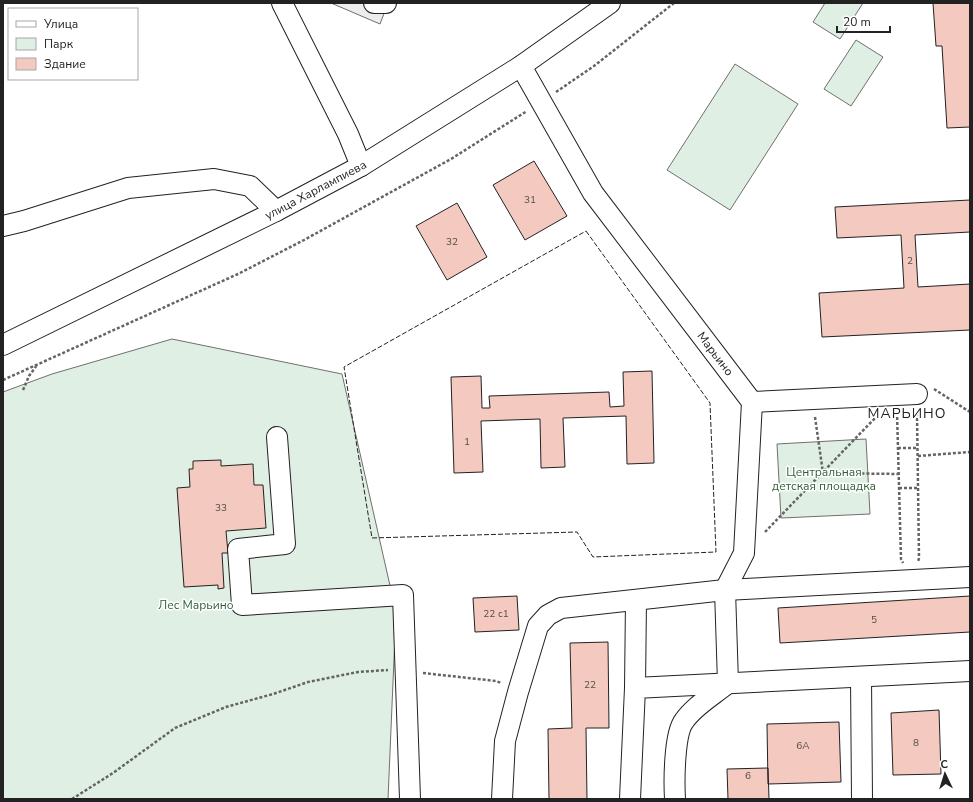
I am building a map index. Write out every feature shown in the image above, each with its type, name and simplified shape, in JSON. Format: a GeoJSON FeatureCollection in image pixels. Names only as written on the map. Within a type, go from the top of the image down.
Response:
{"type":"FeatureCollection","features":[{"type":"Feature","properties":{"kind":"street"},"geometry":{"type":"LineString","coordinates":[[282,3],[348,134],[361,166]]}},
{"type":"Feature","properties":{"kind":"street"},"geometry":{"type":"LineString","coordinates":[[374,3],[386,3]]}},
{"type":"Feature","properties":{"kind":"street","name":"улица Харлампиева"},"geometry":{"type":"LineString","coordinates":[[3,345],[276,211],[361,166],[522,66],[610,3]]}},
{"type":"Feature","properties":{"kind":"street","name":"Марьино"},"geometry":{"type":"LineString","coordinates":[[522,66],[593,192],[752,402]]}},
{"type":"Feature","properties":{"kind":"street"},"geometry":{"type":"LineString","coordinates":[[3,226],[24,221],[128,188],[214,179],[250,186],[276,211]]}},
{"type":"Feature","properties":{"kind":"street"},"geometry":{"type":"LineString","coordinates":[[728,683],[725,590],[744,553],[752,402],[897,396],[924,390]]}},
{"type":"Feature","properties":{"kind":"street"},"geometry":{"type":"LineString","coordinates":[[277,437],[285,544],[238,548],[242,605],[403,595],[410,799]]}},
{"type":"Feature","properties":{"kind":"street"},"geometry":{"type":"LineString","coordinates":[[502,799],[505,741],[538,626],[548,615],[561,608],[725,590],[970,577]]}},
{"type":"Feature","properties":{"kind":"street"},"geometry":{"type":"LineString","coordinates":[[630,799],[635,688],[636,600]]}},
{"type":"Feature","properties":{"kind":"street"},"geometry":{"type":"LineString","coordinates":[[635,688],[970,671]]}},
{"type":"Feature","properties":{"kind":"street"},"geometry":{"type":"LineString","coordinates":[[861,676],[862,799]]}},
{"type":"Feature","properties":{"kind":"street"},"geometry":{"type":"LineString","coordinates":[[675,799],[674,785],[678,742],[683,722],[693,711],[728,683]]}},
{"type":"Feature","properties":{"kind":"path"},"geometry":{"type":"LineString","coordinates":[[3,380],[238,274],[311,236],[451,159],[594,66],[674,3]]}},
{"type":"Feature","properties":{"kind":"path"},"geometry":{"type":"LineString","coordinates":[[23,390],[29,376],[38,364]]}},
{"type":"Feature","properties":{"kind":"path"},"geometry":{"type":"LineString","coordinates":[[912,580],[919,558],[918,448],[924,390],[970,412]]}},
{"type":"Feature","properties":{"kind":"path"},"geometry":{"type":"LineString","coordinates":[[897,396],[901,559],[912,580]]}},
{"type":"Feature","properties":{"kind":"path"},"geometry":{"type":"LineString","coordinates":[[744,553],[897,396]]}},
{"type":"Feature","properties":{"kind":"path"},"geometry":{"type":"LineString","coordinates":[[813,400],[823,473]]}},
{"type":"Feature","properties":{"kind":"path"},"geometry":{"type":"LineString","coordinates":[[898,448],[918,448]]}},
{"type":"Feature","properties":{"kind":"path"},"geometry":{"type":"LineString","coordinates":[[918,456],[970,452]]}},
{"type":"Feature","properties":{"kind":"path"},"geometry":{"type":"LineString","coordinates":[[823,473],[899,474]]}},
{"type":"Feature","properties":{"kind":"path"},"geometry":{"type":"LineString","coordinates":[[899,488],[918,488]]}},
{"type":"Feature","properties":{"kind":"path"},"geometry":{"type":"LineString","coordinates":[[72,799],[113,773],[174,728],[226,707],[273,694],[308,682],[358,672],[393,670],[496,681],[518,692]]}},
{"type":"Feature","properties":{"kind":"green space"},"geometry":{"type":"Polygon","coordinates":[[[825,3],[863,3],[840,39],[813,22],[825,3]]]}},
{"type":"Feature","properties":{"kind":"green space"},"geometry":{"type":"Polygon","coordinates":[[[856,40],[883,57],[851,106],[824,89],[856,40]]]}},
{"type":"Feature","properties":{"kind":"green space"},"geometry":{"type":"Polygon","coordinates":[[[735,64],[798,104],[730,210],[667,170],[735,64]]]}},
{"type":"Feature","properties":{"kind":"green space","name":"Лес Марьино"},"geometry":{"type":"Polygon","coordinates":[[[172,339],[342,374],[396,612],[388,799],[3,799],[3,392],[52,374],[172,339]]]}},
{"type":"Feature","properties":{"kind":"green space","name":"Центральная детская площадка"},"geometry":{"type":"Polygon","coordinates":[[[866,439],[870,514],[781,518],[777,444],[866,439]]]}},
{"type":"Feature","properties":{"kind":"shaded area"},"geometry":{"type":"Polygon","coordinates":[[[331,3],[366,3],[385,11],[380,24],[331,3]]]}},
{"type":"Feature","properties":{"kind":"building"},"geometry":{"type":"Polygon","coordinates":[[[933,3],[970,3],[970,127],[947,128],[942,46],[936,46],[933,3]]]}},
{"type":"Feature","properties":{"kind":"building"},"geometry":{"type":"Polygon","coordinates":[[[534,161],[567,216],[525,240],[493,185],[534,161]]]}},
{"type":"Feature","properties":{"kind":"building"},"geometry":{"type":"Polygon","coordinates":[[[970,200],[970,232],[915,235],[918,287],[970,284],[970,330],[822,337],[819,293],[904,288],[901,235],[837,238],[835,207],[970,200]]]}},
{"type":"Feature","properties":{"kind":"building"},"geometry":{"type":"Polygon","coordinates":[[[457,203],[487,257],[447,280],[416,226],[457,203]]]}},
{"type":"Feature","properties":{"kind":"building"},"geometry":{"type":"Polygon","coordinates":[[[652,371],[654,463],[627,464],[626,416],[563,418],[565,467],[541,468],[540,419],[481,421],[483,472],[454,473],[451,377],[481,376],[482,408],[490,408],[489,396],[609,392],[610,407],[624,406],[623,372],[652,371]]]}},
{"type":"Feature","properties":{"kind":"building"},"geometry":{"type":"Polygon","coordinates":[[[221,460],[221,466],[253,464],[254,485],[263,485],[266,528],[226,531],[228,553],[222,553],[224,588],[218,589],[218,585],[184,587],[177,488],[190,487],[189,469],[193,469],[193,461],[221,460]]]}},
{"type":"Feature","properties":{"kind":"building"},"geometry":{"type":"Polygon","coordinates":[[[517,596],[519,630],[475,632],[473,598],[517,596]]]}},
{"type":"Feature","properties":{"kind":"building"},"geometry":{"type":"Polygon","coordinates":[[[970,596],[970,632],[780,643],[778,608],[970,596]]]}},
{"type":"Feature","properties":{"kind":"building"},"geometry":{"type":"Polygon","coordinates":[[[608,642],[609,728],[586,728],[587,799],[549,799],[548,729],[572,728],[570,643],[608,642]]]}},
{"type":"Feature","properties":{"kind":"building"},"geometry":{"type":"Polygon","coordinates":[[[939,710],[941,774],[893,775],[891,713],[939,710]]]}},
{"type":"Feature","properties":{"kind":"building"},"geometry":{"type":"Polygon","coordinates":[[[839,722],[841,782],[768,784],[767,724],[839,722]]]}},
{"type":"Feature","properties":{"kind":"building"},"geometry":{"type":"Polygon","coordinates":[[[768,768],[769,799],[728,799],[727,769],[768,768]]]}},
{"type":"Feature","properties":{"kind":"fence"},"geometry":{"type":"LineString","coordinates":[[586,231],[710,403],[716,552],[593,557],[577,532],[372,538],[344,367],[586,231]]}},
{"type":"Feature","properties":{"kind":"district","name":"МАРЬИНО"},"geometry":{"type":"Point","coordinates":[907,413]}}]}
